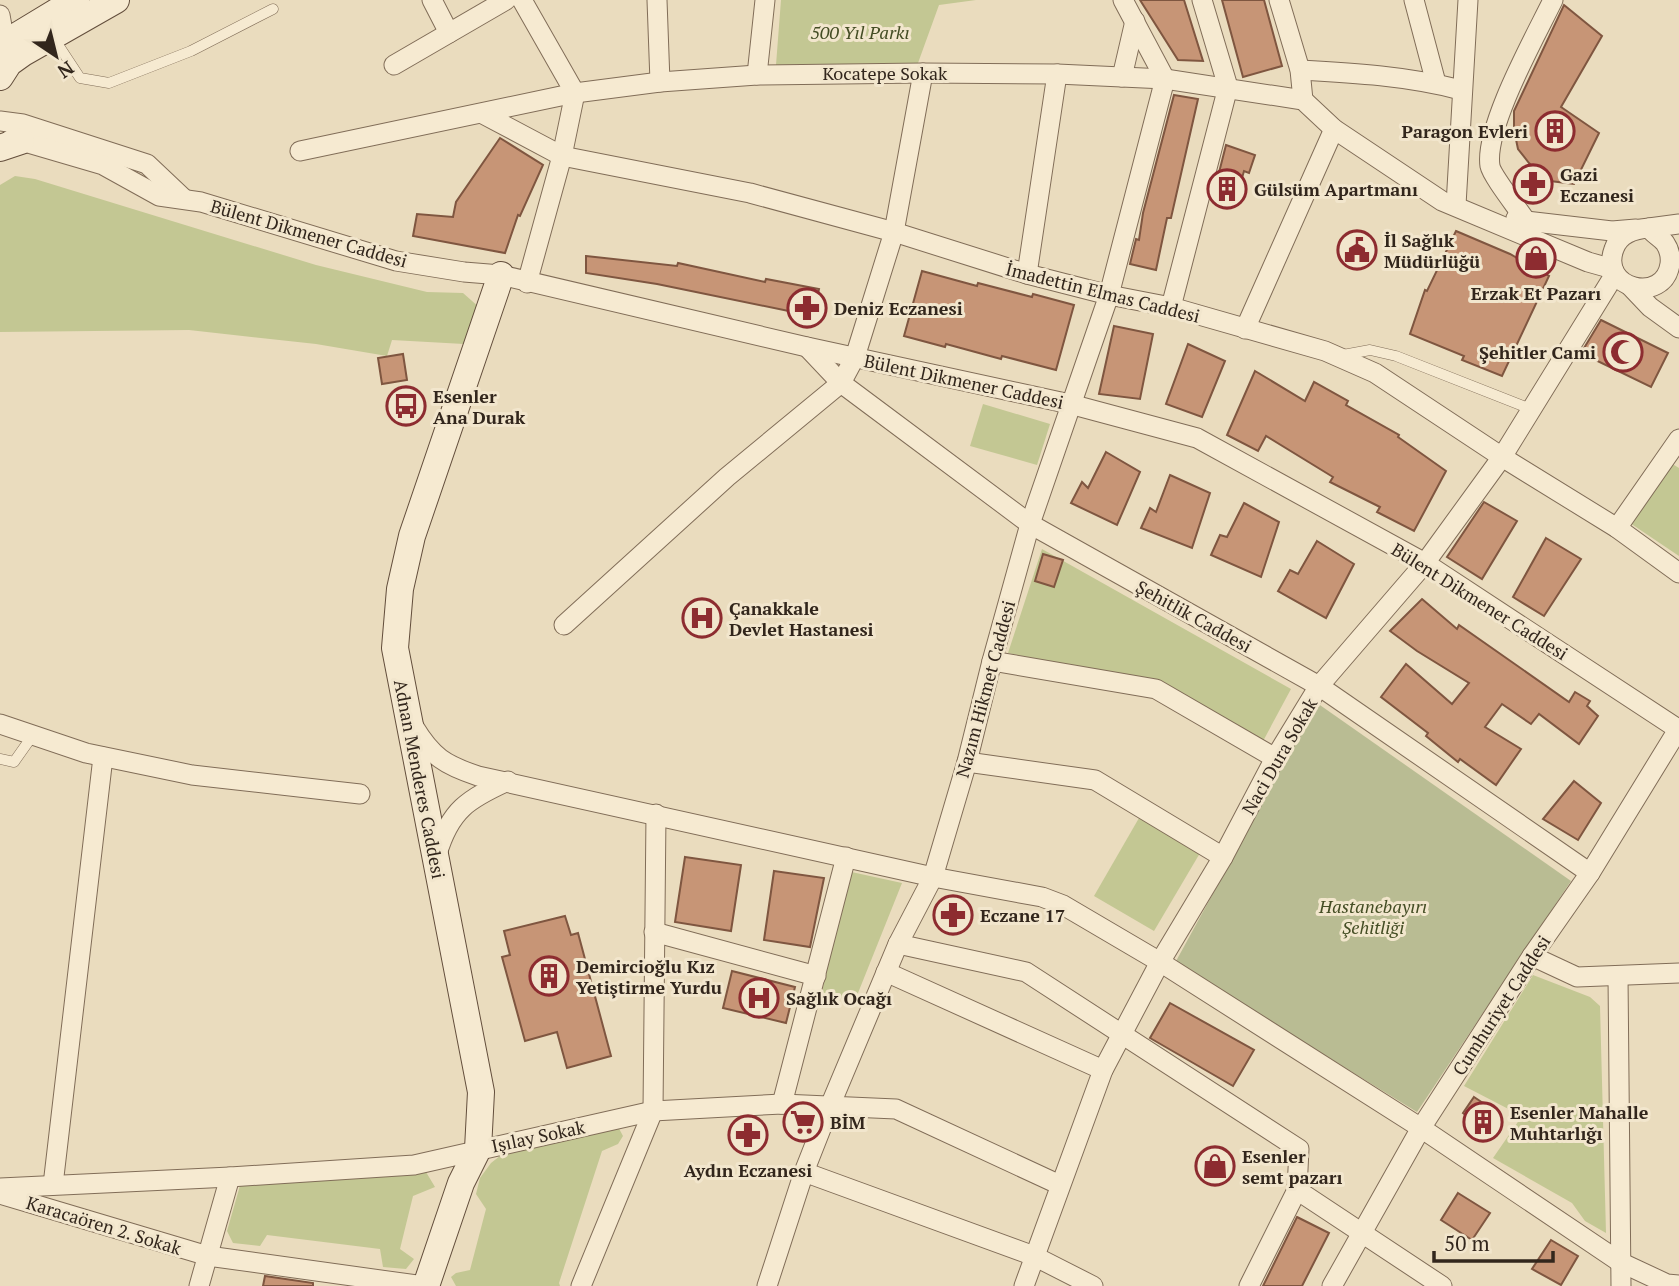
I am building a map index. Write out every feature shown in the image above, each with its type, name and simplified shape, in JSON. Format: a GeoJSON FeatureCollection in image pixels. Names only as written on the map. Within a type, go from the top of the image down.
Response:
{"type":"FeatureCollection","features":[{"type":"Feature","properties":{"kind":"street"},"geometry":{"type":"LineString","coordinates":[[3,57],[76,0]]}},
{"type":"Feature","properties":{"kind":"street"},"geometry":{"type":"LineString","coordinates":[[3,57],[52,36],[116,0]]}},
{"type":"Feature","properties":{"kind":"street"},"geometry":{"type":"LineString","coordinates":[[432,0],[449,33]]}},
{"type":"Feature","properties":{"kind":"street"},"geometry":{"type":"LineString","coordinates":[[394,65],[506,0]]}},
{"type":"Feature","properties":{"kind":"street"},"geometry":{"type":"LineString","coordinates":[[522,0],[575,93],[562,156],[527,283]]}},
{"type":"Feature","properties":{"kind":"street"},"geometry":{"type":"LineString","coordinates":[[657,0],[660,82]]}},
{"type":"Feature","properties":{"kind":"street"},"geometry":{"type":"LineString","coordinates":[[757,75],[765,0]]}},
{"type":"Feature","properties":{"kind":"street"},"geometry":{"type":"LineString","coordinates":[[1123,0],[1166,79]]}},
{"type":"Feature","properties":{"kind":"street"},"geometry":{"type":"LineString","coordinates":[[1171,307],[1227,87],[1202,0]]}},
{"type":"Feature","properties":{"kind":"street"},"geometry":{"type":"LineString","coordinates":[[1279,0],[1300,70],[1303,100],[1334,129],[1453,195],[1588,262],[1614,271]]}},
{"type":"Feature","properties":{"kind":"street"},"geometry":{"type":"LineString","coordinates":[[1414,0],[1436,83]]}},
{"type":"Feature","properties":{"kind":"street"},"geometry":{"type":"LineString","coordinates":[[1453,195],[1468,0]]}},
{"type":"Feature","properties":{"kind":"street"},"geometry":{"type":"LineString","coordinates":[[1526,221],[1490,168],[1492,139],[1499,116],[1553,0]]}},
{"type":"Feature","properties":{"kind":"street"},"geometry":{"type":"LineString","coordinates":[[0,15],[3,57]]}},
{"type":"Feature","properties":{"kind":"street"},"geometry":{"type":"LineString","coordinates":[[1122,77],[1135,21]]}},
{"type":"Feature","properties":{"kind":"street"},"geometry":{"type":"LineString","coordinates":[[1300,70],[1365,74],[1436,83],[1461,90]]}},
{"type":"Feature","properties":{"kind":"street"},"geometry":{"type":"LineString","coordinates":[[564,625],[727,477],[841,383],[855,357],[894,232],[923,73]]}},
{"type":"Feature","properties":{"kind":"street"},"geometry":{"type":"LineString","coordinates":[[1027,274],[1057,74]]}},
{"type":"Feature","properties":{"kind":"street","name":"Kocatepe Sokak"},"geometry":{"type":"LineString","coordinates":[[300,151],[575,93],[660,82],[757,75],[1057,74],[1166,79],[1303,100]]}},
{"type":"Feature","properties":{"kind":"street","name":"Nazım Hikmet Caddesi"},"geometry":{"type":"LineString","coordinates":[[767,1286],[804,1172],[830,1106],[898,944],[933,877],[967,762],[1030,524],[1109,295],[1166,79]]}},
{"type":"Feature","properties":{"kind":"street","name":"İmadettin Elmas Caddesi"},"geometry":{"type":"LineString","coordinates":[[482,114],[562,156],[750,193],[894,232],[1027,274],[1109,295],[1171,307],[1338,356],[1375,373],[1502,457],[1617,528],[1679,573]]}},
{"type":"Feature","properties":{"kind":"street","name":"Bülent Dikmener Caddesi"},"geometry":{"type":"LineString","coordinates":[[0,121],[23,124],[147,164],[183,198]]}},
{"type":"Feature","properties":{"kind":"street"},"geometry":{"type":"LineString","coordinates":[[1245,329],[1334,129]]}},
{"type":"Feature","properties":{"kind":"street","name":"Bülent Dikmener Caddesi"},"geometry":{"type":"LineString","coordinates":[[7,143],[103,165],[159,197],[183,198],[396,261],[501,275],[807,347],[1070,404],[1197,438],[1425,563],[1679,729]]}},
{"type":"Feature","properties":{"kind":"street"},"geometry":{"type":"LineString","coordinates":[[1453,195],[1526,221],[1612,231],[1679,225]]}},
{"type":"Feature","properties":{"kind":"street"},"geometry":{"type":"LineString","coordinates":[[1642,229],[1665,243],[1674,272],[1647,288],[1624,284],[1614,271],[1612,252],[1621,238],[1642,229]]}},
{"type":"Feature","properties":{"kind":"street","name":"Naci Dura Sokak"},"geometry":{"type":"LineString","coordinates":[[1024,1286],[1103,1070],[1121,1032],[1223,857],[1275,758],[1319,686],[1425,563],[1502,457],[1614,271]]}},
{"type":"Feature","properties":{"kind":"street","name":"Adnan Menderes Caddesi"},"geometry":{"type":"LineString","coordinates":[[425,1286],[461,1183],[478,1149],[481,1092],[395,648],[400,589],[412,536],[501,275]]}},
{"type":"Feature","properties":{"kind":"street"},"geometry":{"type":"LineString","coordinates":[[1631,287],[1650,307],[1679,328]]}},
{"type":"Feature","properties":{"kind":"street","name":"Şehitlik Caddesi"},"geometry":{"type":"LineString","coordinates":[[807,347],[841,383],[1030,524],[1319,686],[1590,873]]}},
{"type":"Feature","properties":{"kind":"street"},"geometry":{"type":"LineString","coordinates":[[1617,528],[1676,451]]}},
{"type":"Feature","properties":{"kind":"street"},"geometry":{"type":"LineString","coordinates":[[992,661],[1156,689],[1275,758]]}},
{"type":"Feature","properties":{"kind":"street"},"geometry":{"type":"LineString","coordinates":[[407,715],[427,748],[449,766],[478,776],[933,877],[1042,897],[1063,905],[1160,962],[1421,1128],[1620,1262],[1667,1284],[1679,1285]]}},
{"type":"Feature","properties":{"kind":"street"},"geometry":{"type":"LineString","coordinates":[[0,724],[103,757],[192,775],[360,794]]}},
{"type":"Feature","properties":{"kind":"street","name":"Cumhuriyet Caddesi"},"geometry":{"type":"LineString","coordinates":[[1332,1286],[1421,1128],[1532,956],[1590,873],[1679,729]]}},
{"type":"Feature","properties":{"kind":"street"},"geometry":{"type":"LineString","coordinates":[[53,1185],[103,757]]}},
{"type":"Feature","properties":{"kind":"street"},"geometry":{"type":"LineString","coordinates":[[967,762],[1095,780],[1223,857]]}},
{"type":"Feature","properties":{"kind":"street"},"geometry":{"type":"LineString","coordinates":[[435,861],[444,830],[459,810],[476,795],[508,781]]}},
{"type":"Feature","properties":{"kind":"street"},"geometry":{"type":"LineString","coordinates":[[581,1286],[653,1111],[656,814]]}},
{"type":"Feature","properties":{"kind":"street"},"geometry":{"type":"LineString","coordinates":[[782,1104],[846,857]]}},
{"type":"Feature","properties":{"kind":"street"},"geometry":{"type":"LineString","coordinates":[[654,932],[816,976]]}},
{"type":"Feature","properties":{"kind":"street"},"geometry":{"type":"LineString","coordinates":[[898,944],[1026,972],[1298,1149],[1297,1190],[1249,1286]]}},
{"type":"Feature","properties":{"kind":"street"},"geometry":{"type":"LineString","coordinates":[[1532,956],[1577,977],[1679,973]]}},
{"type":"Feature","properties":{"kind":"street"},"geometry":{"type":"LineString","coordinates":[[886,972],[1103,1070]]}},
{"type":"Feature","properties":{"kind":"street"},"geometry":{"type":"LineString","coordinates":[[1618,976],[1621,1286]]}},
{"type":"Feature","properties":{"kind":"street","name":"Işılay Sokak"},"geometry":{"type":"LineString","coordinates":[[0,1188],[414,1165],[653,1111],[782,1104],[896,1110],[1060,1185]]}},
{"type":"Feature","properties":{"kind":"street"},"geometry":{"type":"LineString","coordinates":[[804,1172],[1034,1256],[1093,1286]]}},
{"type":"Feature","properties":{"kind":"street"},"geometry":{"type":"LineString","coordinates":[[199,1286],[230,1177]]}},
{"type":"Feature","properties":{"kind":"street"},"geometry":{"type":"LineString","coordinates":[[1297,1190],[1442,1286]]}},
{"type":"Feature","properties":{"kind":"street","name":"Karacaören 2. Sokak"},"geometry":{"type":"LineString","coordinates":[[0,1194],[208,1256],[425,1286]]}},
{"type":"Feature","properties":{"kind":"lane"},"geometry":{"type":"LineString","coordinates":[[52,36],[80,78],[109,83],[191,51],[273,9]]}},
{"type":"Feature","properties":{"kind":"lane"},"geometry":{"type":"LineString","coordinates":[[1338,356],[1370,350],[1396,356],[1531,409]]}},
{"type":"Feature","properties":{"kind":"lane"},"geometry":{"type":"LineString","coordinates":[[0,759],[15,762],[33,735]]}},
{"type":"Feature","properties":{"kind":"green space","name":"500 Yıl Parkı"},"geometry":{"type":"Polygon","coordinates":[[[781,0],[976,0],[939,5],[918,63],[776,65],[781,0]]]}},
{"type":"Feature","properties":{"kind":"green space"},"geometry":{"type":"Polygon","coordinates":[[[15,176],[35,179],[316,265],[427,292],[463,293],[480,308],[464,344],[392,340],[387,356],[316,344],[189,330],[0,332],[0,185],[15,176]]]}},
{"type":"Feature","properties":{"kind":"green space"},"geometry":{"type":"Polygon","coordinates":[[[983,404],[1050,424],[1037,465],[970,446],[983,404]]]}},
{"type":"Feature","properties":{"kind":"green space"},"geometry":{"type":"Polygon","coordinates":[[[1669,462],[1679,468],[1679,556],[1630,523],[1669,462]]]}},
{"type":"Feature","properties":{"kind":"green space"},"geometry":{"type":"Polygon","coordinates":[[[1042,549],[1291,689],[1262,743],[1159,684],[1008,653],[1042,549]]]}},
{"type":"Feature","properties":{"kind":"green space","name":"Hastanebayırı Şehitliği"},"geometry":{"type":"Polygon","coordinates":[[[1317,703],[1571,881],[1417,1112],[1175,963],[1317,703]]]}},
{"type":"Feature","properties":{"kind":"green space"},"geometry":{"type":"Polygon","coordinates":[[[1139,818],[1200,853],[1154,931],[1094,896],[1139,818]]]}},
{"type":"Feature","properties":{"kind":"green space"},"geometry":{"type":"Polygon","coordinates":[[[847,871],[902,883],[854,1003],[822,992],[847,871]]]}},
{"type":"Feature","properties":{"kind":"green space"},"geometry":{"type":"Polygon","coordinates":[[[1533,975],[1590,997],[1600,1006],[1606,1233],[1585,1221],[1572,1203],[1493,1158],[1522,1116],[1464,1086],[1533,975]]]}},
{"type":"Feature","properties":{"kind":"green space"},"geometry":{"type":"Polygon","coordinates":[[[616,1123],[623,1136],[618,1144],[602,1151],[560,1286],[456,1286],[451,1277],[470,1270],[486,1209],[476,1194],[480,1178],[491,1163],[510,1148],[616,1123]]]}},
{"type":"Feature","properties":{"kind":"green space"},"geometry":{"type":"Polygon","coordinates":[[[426,1172],[435,1187],[413,1196],[400,1249],[414,1259],[406,1269],[383,1267],[380,1249],[267,1235],[260,1246],[233,1243],[227,1231],[241,1182],[426,1172]]]}},
{"type":"Feature","properties":{"kind":"building"},"geometry":{"type":"Polygon","coordinates":[[[1140,0],[1184,0],[1203,61],[1178,60],[1140,0]]]}},
{"type":"Feature","properties":{"kind":"building"},"geometry":{"type":"Polygon","coordinates":[[[1222,0],[1264,0],[1282,66],[1243,77],[1222,0]]]}},
{"type":"Feature","properties":{"kind":"building"},"geometry":{"type":"Polygon","coordinates":[[[1564,5],[1602,36],[1561,107],[1599,133],[1574,184],[1550,181],[1529,163],[1518,149],[1514,130],[1514,111],[1564,5]]]}},
{"type":"Feature","properties":{"kind":"building"},"geometry":{"type":"Polygon","coordinates":[[[1174,95],[1198,99],[1171,218],[1167,218],[1156,270],[1130,264],[1136,239],[1139,240],[1143,213],[1174,95]]]}},
{"type":"Feature","properties":{"kind":"building"},"geometry":{"type":"Polygon","coordinates":[[[500,138],[543,165],[520,216],[518,215],[505,253],[413,236],[417,214],[453,217],[456,202],[500,138]]]}},
{"type":"Feature","properties":{"kind":"building"},"geometry":{"type":"Polygon","coordinates":[[[1226,145],[1255,155],[1249,173],[1244,171],[1234,206],[1212,200],[1226,145]]]}},
{"type":"Feature","properties":{"kind":"building"},"geometry":{"type":"Polygon","coordinates":[[[1456,231],[1510,254],[1549,276],[1502,376],[1462,360],[1464,356],[1410,334],[1425,290],[1427,291],[1456,231]]]}},
{"type":"Feature","properties":{"kind":"building"},"geometry":{"type":"Polygon","coordinates":[[[586,256],[677,266],[678,263],[765,282],[766,279],[819,289],[813,316],[657,284],[586,273],[586,256]]]}},
{"type":"Feature","properties":{"kind":"building"},"geometry":{"type":"Polygon","coordinates":[[[922,271],[977,286],[978,283],[1074,305],[1056,370],[904,336],[922,271]]]}},
{"type":"Feature","properties":{"kind":"building","name":"Şehitler Cami"},"geometry":{"type":"Polygon","coordinates":[[[1601,320],[1668,353],[1651,387],[1581,353],[1601,320]]]}},
{"type":"Feature","properties":{"kind":"building"},"geometry":{"type":"Polygon","coordinates":[[[1114,326],[1153,334],[1140,399],[1099,394],[1114,326]]]}},
{"type":"Feature","properties":{"kind":"building"},"geometry":{"type":"Polygon","coordinates":[[[1188,344],[1225,361],[1202,417],[1166,404],[1188,344]]]}},
{"type":"Feature","properties":{"kind":"building"},"geometry":{"type":"Polygon","coordinates":[[[403,354],[407,380],[382,384],[378,358],[403,354]]]}},
{"type":"Feature","properties":{"kind":"building"},"geometry":{"type":"Polygon","coordinates":[[[1255,371],[1305,401],[1314,382],[1348,401],[1346,405],[1399,435],[1398,437],[1446,471],[1414,531],[1377,512],[1380,507],[1330,482],[1333,477],[1266,436],[1258,451],[1227,435],[1255,371]]]}},
{"type":"Feature","properties":{"kind":"building"},"geometry":{"type":"Polygon","coordinates":[[[1106,452],[1140,472],[1117,525],[1071,503],[1082,482],[1088,488],[1106,452]]]}},
{"type":"Feature","properties":{"kind":"building"},"geometry":{"type":"Polygon","coordinates":[[[1170,475],[1210,493],[1192,548],[1141,528],[1150,508],[1156,512],[1170,475]]]}},
{"type":"Feature","properties":{"kind":"building"},"geometry":{"type":"Polygon","coordinates":[[[1484,502],[1517,521],[1482,579],[1447,557],[1484,502]]]}},
{"type":"Feature","properties":{"kind":"building"},"geometry":{"type":"Polygon","coordinates":[[[1244,503],[1279,522],[1261,577],[1211,555],[1220,535],[1227,537],[1244,503]]]}},
{"type":"Feature","properties":{"kind":"building"},"geometry":{"type":"Polygon","coordinates":[[[1546,538],[1581,559],[1544,616],[1513,597],[1546,538]]]}},
{"type":"Feature","properties":{"kind":"building"},"geometry":{"type":"Polygon","coordinates":[[[1317,541],[1354,564],[1326,618],[1278,591],[1290,570],[1298,574],[1317,541]]]}},
{"type":"Feature","properties":{"kind":"building"},"geometry":{"type":"Polygon","coordinates":[[[1043,554],[1063,560],[1054,587],[1035,581],[1043,554]]]}},
{"type":"Feature","properties":{"kind":"building"},"geometry":{"type":"Polygon","coordinates":[[[1422,599],[1457,629],[1459,625],[1569,702],[1575,692],[1590,701],[1587,706],[1598,716],[1579,744],[1539,714],[1531,724],[1502,704],[1485,727],[1521,749],[1496,785],[1460,759],[1458,762],[1426,736],[1428,733],[1381,697],[1406,664],[1452,704],[1469,683],[1390,631],[1422,599]]]}},
{"type":"Feature","properties":{"kind":"building"},"geometry":{"type":"Polygon","coordinates":[[[1574,781],[1601,803],[1578,840],[1543,819],[1574,781]]]}},
{"type":"Feature","properties":{"kind":"building"},"geometry":{"type":"Polygon","coordinates":[[[685,857],[741,865],[731,931],[675,922],[685,857]]]}},
{"type":"Feature","properties":{"kind":"building"},"geometry":{"type":"Polygon","coordinates":[[[774,871],[824,878],[810,947],[764,940],[774,871]]]}},
{"type":"Feature","properties":{"kind":"building","name":"Demircioğlu Kız Yetiştirme Yurdu"},"geometry":{"type":"Polygon","coordinates":[[[565,916],[571,935],[578,933],[611,1056],[567,1068],[557,1032],[525,1041],[502,957],[510,955],[504,931],[565,916]]]}},
{"type":"Feature","properties":{"kind":"building","name":"Sağlık Ocağı"},"geometry":{"type":"Polygon","coordinates":[[[732,971],[795,987],[786,1023],[723,1008],[732,971]]]}},
{"type":"Feature","properties":{"kind":"building"},"geometry":{"type":"Polygon","coordinates":[[[1170,1003],[1254,1050],[1233,1086],[1150,1038],[1170,1003]]]}},
{"type":"Feature","properties":{"kind":"building","name":"Esenler Mahalle Muhtarlığı"},"geometry":{"type":"Polygon","coordinates":[[[1474,1097],[1498,1113],[1486,1130],[1463,1113],[1474,1097]]]}},
{"type":"Feature","properties":{"kind":"building"},"geometry":{"type":"Polygon","coordinates":[[[1458,1193],[1490,1213],[1472,1240],[1441,1220],[1458,1193]]]}},
{"type":"Feature","properties":{"kind":"building"},"geometry":{"type":"Polygon","coordinates":[[[1297,1217],[1329,1233],[1302,1286],[1263,1286],[1297,1217]]]}},
{"type":"Feature","properties":{"kind":"building"},"geometry":{"type":"Polygon","coordinates":[[[1551,1240],[1578,1256],[1561,1285],[1532,1269],[1551,1240]]]}},
{"type":"Feature","properties":{"kind":"building"},"geometry":{"type":"Polygon","coordinates":[[[265,1276],[313,1283],[313,1286],[263,1286],[265,1276]]]}},
{"type":"Feature","properties":{"kind":"place","name":"Paragon Evleri"},"geometry":{"type":"Point","coordinates":[1555,131]}},
{"type":"Feature","properties":{"kind":"place","name":"Gazi Eczanesi"},"geometry":{"type":"Point","coordinates":[1533,184]}},
{"type":"Feature","properties":{"kind":"place","name":"Gülsüm Apartmanı"},"geometry":{"type":"Point","coordinates":[1227,189]}},
{"type":"Feature","properties":{"kind":"place","name":"İl Sağlık Müdürlüğü"},"geometry":{"type":"Point","coordinates":[1357,250]}},
{"type":"Feature","properties":{"kind":"place","name":"Erzak Et Pazarı"},"geometry":{"type":"Point","coordinates":[1536,258]}},
{"type":"Feature","properties":{"kind":"place","name":"Deniz Eczanesi"},"geometry":{"type":"Point","coordinates":[807,308]}},
{"type":"Feature","properties":{"kind":"place","name":"Şehitler Cami"},"geometry":{"type":"Point","coordinates":[1623,352]}},
{"type":"Feature","properties":{"kind":"place","name":"Esenler Ana Durak"},"geometry":{"type":"Point","coordinates":[406,406]}},
{"type":"Feature","properties":{"kind":"place","name":"Çanakkale Devlet Hastanesi"},"geometry":{"type":"Point","coordinates":[702,618]}},
{"type":"Feature","properties":{"kind":"place","name":"Eczane 17"},"geometry":{"type":"Point","coordinates":[953,915]}},
{"type":"Feature","properties":{"kind":"place","name":"Demircioğlu Kız Yetiştirme Yurdu"},"geometry":{"type":"Point","coordinates":[549,976]}},
{"type":"Feature","properties":{"kind":"place","name":"Sağlık Ocağı"},"geometry":{"type":"Point","coordinates":[759,998]}},
{"type":"Feature","properties":{"kind":"place","name":"BİM"},"geometry":{"type":"Point","coordinates":[803,1122]}},
{"type":"Feature","properties":{"kind":"place","name":"Esenler Mahalle Muhtarlığı"},"geometry":{"type":"Point","coordinates":[1483,1122]}},
{"type":"Feature","properties":{"kind":"place","name":"Aydın Eczanesi"},"geometry":{"type":"Point","coordinates":[748,1135]}},
{"type":"Feature","properties":{"kind":"place","name":"Esenler semt pazarı"},"geometry":{"type":"Point","coordinates":[1215,1166]}}]}
